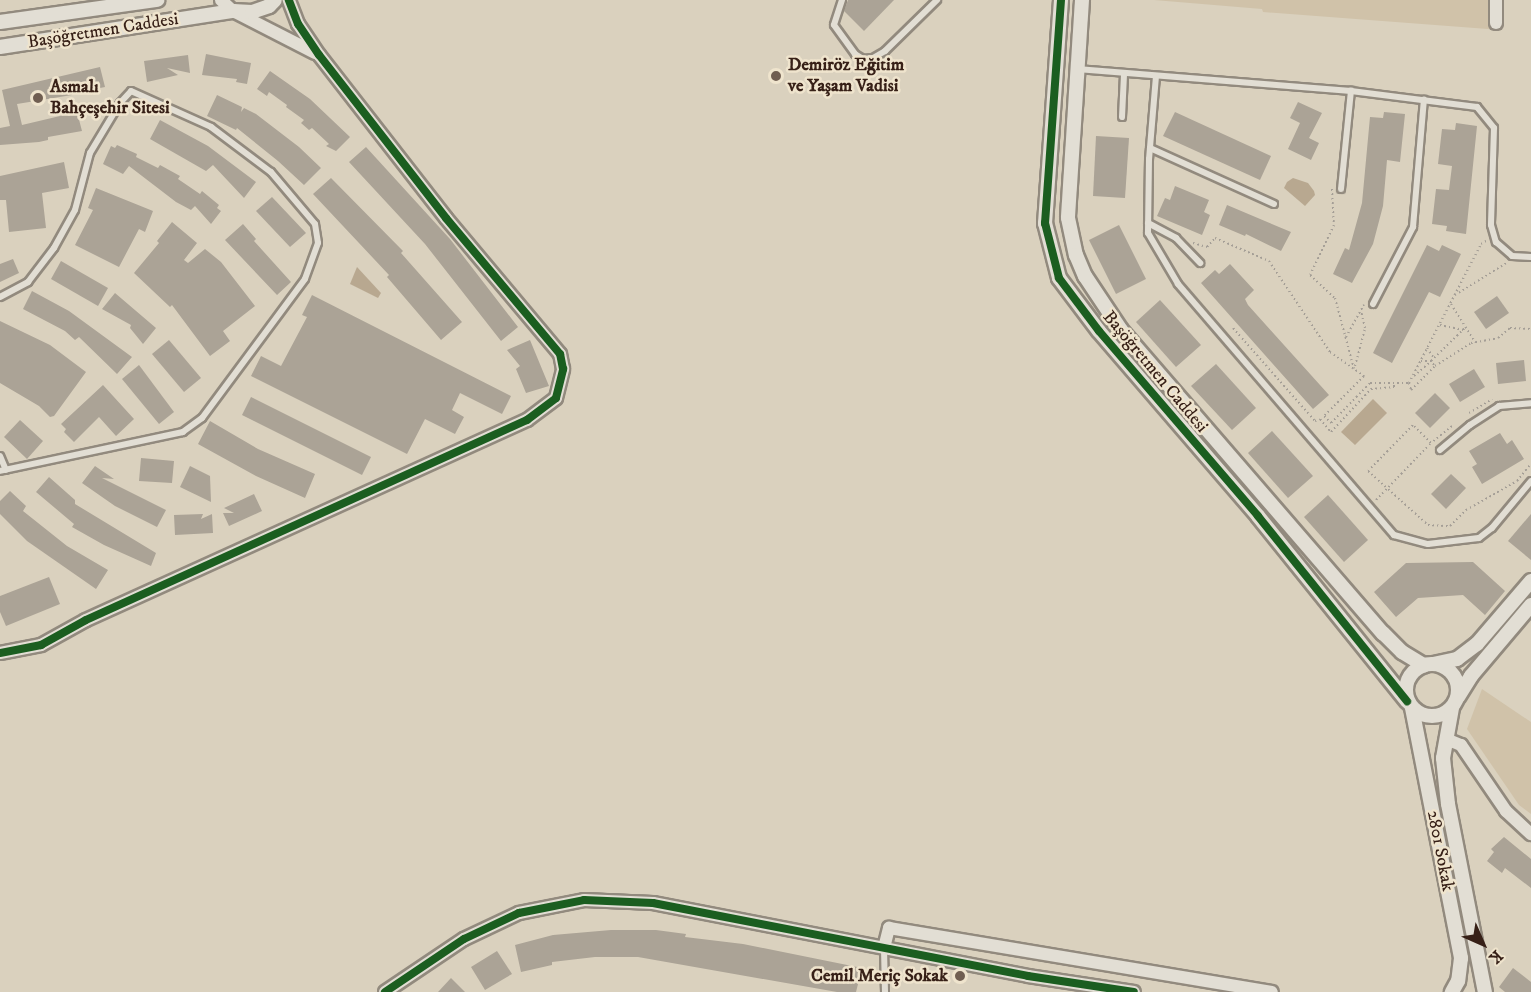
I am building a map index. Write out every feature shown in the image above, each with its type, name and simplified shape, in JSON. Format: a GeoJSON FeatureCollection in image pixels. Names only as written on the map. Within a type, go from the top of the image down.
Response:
{"type":"FeatureCollection","features":[{"type":"Feature","properties":{"kind":"street","name":"Başöğretmen Caddesi"},"geometry":{"type":"LineString","coordinates":[[0,22],[157,0]]}},
{"type":"Feature","properties":{"kind":"street"},"geometry":{"type":"LineString","coordinates":[[221,0],[233,11],[273,29],[319,55]]}},
{"type":"Feature","properties":{"kind":"street","name":"Başöğretmen Caddesi"},"geometry":{"type":"LineString","coordinates":[[0,47],[233,11],[252,12],[269,6],[275,0]]}},
{"type":"Feature","properties":{"kind":"street"},"geometry":{"type":"LineString","coordinates":[[0,653],[41,645],[86,620],[526,420],[556,398],[563,376],[560,354],[446,218],[319,55],[298,24],[289,0]]}},
{"type":"Feature","properties":{"kind":"street","name":"Başöğretmen Caddesi"},"geometry":{"type":"LineString","coordinates":[[1061,0],[1045,223],[1059,278],[1099,331],[1258,516],[1409,704]]}},
{"type":"Feature","properties":{"kind":"street","name":"Başöğretmen Caddesi"},"geometry":{"type":"LineString","coordinates":[[1082,0],[1068,218],[1076,255],[1085,276],[1121,330],[1383,633],[1402,652],[1449,670],[1457,684],[1454,704]]}},
{"type":"Feature","properties":{"kind":"street"},"geometry":{"type":"LineString","coordinates":[[1496,0],[1496,22]]}},
{"type":"Feature","properties":{"kind":"street"},"geometry":{"type":"LineString","coordinates":[[1454,704],[1445,714],[1428,718],[1409,704],[1406,683],[1416,669],[1457,659],[1477,644],[1531,581]]}},
{"type":"Feature","properties":{"kind":"street","name":"2801 Sokak"},"geometry":{"type":"LineString","coordinates":[[1485,992],[1448,804],[1443,758],[1454,704],[1471,676],[1531,605]]}},
{"type":"Feature","properties":{"kind":"street"},"geometry":{"type":"LineString","coordinates":[[1493,625],[1506,635]]}},
{"type":"Feature","properties":{"kind":"street","name":"2801 Sokak"},"geometry":{"type":"LineString","coordinates":[[1409,704],[1461,958],[1458,981],[1452,992]]}},
{"type":"Feature","properties":{"kind":"street"},"geometry":{"type":"LineString","coordinates":[[1446,739],[1461,745],[1506,811],[1531,834]]}},
{"type":"Feature","properties":{"kind":"street"},"geometry":{"type":"LineString","coordinates":[[385,992],[464,939],[519,913],[584,900],[653,903],[1028,976],[1134,992]]}},
{"type":"Feature","properties":{"kind":"street"},"geometry":{"type":"LineString","coordinates":[[884,948],[889,928],[1272,992]]}},
{"type":"Feature","properties":{"kind":"lane"},"geometry":{"type":"LineString","coordinates":[[842,0],[834,25],[855,54],[863,59],[873,58],[885,51],[937,0]]}},
{"type":"Feature","properties":{"kind":"lane"},"geometry":{"type":"LineString","coordinates":[[1076,69],[1351,91],[1477,107],[1494,128],[1491,225],[1496,242],[1512,256],[1531,257]]}},
{"type":"Feature","properties":{"kind":"lane"},"geometry":{"type":"LineString","coordinates":[[1122,117],[1124,74]]}},
{"type":"Feature","properties":{"kind":"lane"},"geometry":{"type":"LineString","coordinates":[[1156,76],[1150,148],[1148,233],[1178,284],[1394,535],[1428,544],[1479,538],[1492,528],[1531,481]]}},
{"type":"Feature","properties":{"kind":"lane"},"geometry":{"type":"LineString","coordinates":[[0,297],[28,282],[54,248],[75,210],[90,153],[120,103],[131,91],[212,127],[272,172],[315,224],[318,243],[304,279],[202,418],[183,432],[3,470],[0,456]]}},
{"type":"Feature","properties":{"kind":"lane"},"geometry":{"type":"LineString","coordinates":[[1341,189],[1351,91]]}},
{"type":"Feature","properties":{"kind":"lane"},"geometry":{"type":"LineString","coordinates":[[1375,302],[1413,227],[1424,99]]}},
{"type":"Feature","properties":{"kind":"lane"},"geometry":{"type":"LineString","coordinates":[[1150,148],[1274,204]]}},
{"type":"Feature","properties":{"kind":"lane"},"geometry":{"type":"LineString","coordinates":[[1148,223],[1176,238],[1200,263]]}},
{"type":"Feature","properties":{"kind":"lane"},"geometry":{"type":"LineString","coordinates":[[1440,450],[1470,425],[1499,406],[1531,403]]}},
{"type":"Feature","properties":{"kind":"lane"},"geometry":{"type":"LineString","coordinates":[[884,948],[885,992]]}},
{"type":"Feature","properties":{"kind":"path"},"geometry":{"type":"LineString","coordinates":[[1332,186],[1334,225],[1310,275],[1335,298],[1354,369]]}},
{"type":"Feature","properties":{"kind":"path"},"geometry":{"type":"LineString","coordinates":[[1485,234],[1486,242],[1491,248]]}},
{"type":"Feature","properties":{"kind":"path"},"geometry":{"type":"LineString","coordinates":[[1412,378],[1481,244],[1494,236]]}},
{"type":"Feature","properties":{"kind":"path"},"geometry":{"type":"LineString","coordinates":[[1176,238],[1208,247],[1215,238],[1269,261],[1330,352],[1364,376],[1324,416],[1331,423],[1370,383],[1408,383]]}},
{"type":"Feature","properties":{"kind":"path"},"geometry":{"type":"LineString","coordinates":[[1455,295],[1507,264],[1512,256]]}},
{"type":"Feature","properties":{"kind":"path"},"geometry":{"type":"LineString","coordinates":[[1502,260],[1507,264]]}},
{"type":"Feature","properties":{"kind":"path"},"geometry":{"type":"LineString","coordinates":[[1346,337],[1370,296],[1375,302]]}},
{"type":"Feature","properties":{"kind":"path"},"geometry":{"type":"LineString","coordinates":[[1451,303],[1475,342]]}},
{"type":"Feature","properties":{"kind":"path"},"geometry":{"type":"LineString","coordinates":[[1354,369],[1365,328],[1361,311]]}},
{"type":"Feature","properties":{"kind":"path"},"geometry":{"type":"LineString","coordinates":[[1439,325],[1465,329]]}},
{"type":"Feature","properties":{"kind":"path"},"geometry":{"type":"LineString","coordinates":[[1233,328],[1315,421],[1320,419],[1331,432],[1371,389],[1394,387],[1394,383]]}},
{"type":"Feature","properties":{"kind":"path"},"geometry":{"type":"LineString","coordinates":[[1408,383],[1411,390],[1435,366],[1475,342],[1498,338],[1510,328],[1531,329]]}},
{"type":"Feature","properties":{"kind":"path"},"geometry":{"type":"LineString","coordinates":[[1408,383],[1465,329]]}},
{"type":"Feature","properties":{"kind":"path"},"geometry":{"type":"LineString","coordinates":[[1427,348],[1434,358]]}},
{"type":"Feature","properties":{"kind":"path"},"geometry":{"type":"LineString","coordinates":[[1420,361],[1431,362],[1435,366]]}},
{"type":"Feature","properties":{"kind":"path"},"geometry":{"type":"LineString","coordinates":[[1465,416],[1488,400],[1498,398]]}},
{"type":"Feature","properties":{"kind":"path"},"geometry":{"type":"LineString","coordinates":[[1370,506],[1431,443],[1457,423]]}},
{"type":"Feature","properties":{"kind":"path"},"geometry":{"type":"LineString","coordinates":[[1431,443],[1413,425],[1368,471],[1428,525],[1450,526],[1466,510],[1517,481],[1531,464]]}},
{"type":"Feature","properties":{"kind":"shaded area"},"geometry":{"type":"Polygon","coordinates":[[[1154,0],[1503,0],[1501,30],[1263,12],[1262,9],[1154,0]]]}},
{"type":"Feature","properties":{"kind":"shaded area"},"geometry":{"type":"Polygon","coordinates":[[[1293,178],[1308,183],[1314,191],[1315,195],[1305,206],[1284,188],[1293,178]]]}},
{"type":"Feature","properties":{"kind":"shaded area"},"geometry":{"type":"Polygon","coordinates":[[[357,267],[381,293],[378,298],[350,284],[357,267]]]}},
{"type":"Feature","properties":{"kind":"shaded area"},"geometry":{"type":"Polygon","coordinates":[[[1373,399],[1387,413],[1355,445],[1341,432],[1373,399]]]}},
{"type":"Feature","properties":{"kind":"shaded area"},"geometry":{"type":"Polygon","coordinates":[[[1482,689],[1531,722],[1531,814],[1519,805],[1467,729],[1482,689]]]}},
{"type":"Feature","properties":{"kind":"building"},"geometry":{"type":"Polygon","coordinates":[[[848,0],[894,0],[864,31],[844,11],[848,0]]]}},
{"type":"Feature","properties":{"kind":"building"},"geometry":{"type":"Polygon","coordinates":[[[206,54],[251,63],[247,84],[236,82],[237,79],[202,75],[206,54]]]}},
{"type":"Feature","properties":{"kind":"building"},"geometry":{"type":"Polygon","coordinates":[[[188,55],[190,73],[167,68],[178,75],[147,82],[144,61],[188,55]]]}},
{"type":"Feature","properties":{"kind":"building"},"geometry":{"type":"Polygon","coordinates":[[[100,67],[105,87],[95,89],[94,85],[71,90],[72,95],[17,104],[22,125],[77,112],[82,131],[48,137],[48,140],[39,142],[0,145],[0,128],[10,126],[2,90],[100,67]]]}},
{"type":"Feature","properties":{"kind":"building"},"geometry":{"type":"Polygon","coordinates":[[[270,71],[310,99],[350,137],[336,151],[326,146],[329,144],[312,128],[309,130],[301,123],[304,120],[286,107],[287,105],[269,92],[267,96],[257,89],[270,71]]]}},
{"type":"Feature","properties":{"kind":"building"},"geometry":{"type":"Polygon","coordinates":[[[217,95],[242,107],[241,112],[244,108],[256,114],[299,147],[321,168],[304,185],[237,128],[236,130],[207,116],[217,95]]]}},
{"type":"Feature","properties":{"kind":"building"},"geometry":{"type":"Polygon","coordinates":[[[1298,102],[1322,113],[1309,138],[1319,143],[1311,160],[1288,149],[1300,123],[1290,118],[1298,102]]]}},
{"type":"Feature","properties":{"kind":"building"},"geometry":{"type":"Polygon","coordinates":[[[1175,112],[1271,156],[1260,180],[1163,136],[1175,112]]]}},
{"type":"Feature","properties":{"kind":"building"},"geometry":{"type":"Polygon","coordinates":[[[1384,112],[1405,114],[1400,162],[1387,160],[1383,206],[1373,244],[1352,283],[1333,274],[1345,248],[1349,250],[1362,203],[1370,117],[1383,118],[1384,112]]]}},
{"type":"Feature","properties":{"kind":"building"},"geometry":{"type":"Polygon","coordinates":[[[160,120],[208,146],[256,182],[244,198],[213,165],[206,171],[150,139],[160,120]]]}},
{"type":"Feature","properties":{"kind":"building"},"geometry":{"type":"Polygon","coordinates":[[[1456,123],[1477,126],[1466,234],[1446,231],[1447,226],[1432,224],[1436,189],[1449,190],[1452,166],[1438,164],[1442,129],[1455,130],[1456,123]]]}},
{"type":"Feature","properties":{"kind":"building"},"geometry":{"type":"Polygon","coordinates":[[[1096,136],[1129,138],[1125,198],[1093,196],[1096,136]]]}},
{"type":"Feature","properties":{"kind":"building"},"geometry":{"type":"Polygon","coordinates":[[[117,145],[137,154],[136,157],[158,168],[160,165],[180,176],[178,179],[200,194],[202,191],[219,205],[217,208],[221,211],[211,224],[195,206],[191,210],[176,202],[129,166],[123,174],[103,164],[111,146],[115,148],[117,145]]]}},
{"type":"Feature","properties":{"kind":"building"},"geometry":{"type":"Polygon","coordinates":[[[366,147],[450,239],[518,327],[501,341],[425,244],[349,162],[366,147]]]}},
{"type":"Feature","properties":{"kind":"building"},"geometry":{"type":"Polygon","coordinates":[[[64,162],[69,188],[42,193],[46,228],[9,232],[6,200],[0,200],[0,176],[64,162]]]}},
{"type":"Feature","properties":{"kind":"building"},"geometry":{"type":"Polygon","coordinates":[[[331,178],[403,251],[401,253],[462,322],[441,340],[387,277],[389,275],[313,194],[331,178]]]}},
{"type":"Feature","properties":{"kind":"building"},"geometry":{"type":"Polygon","coordinates":[[[1175,186],[1209,200],[1204,212],[1210,215],[1202,235],[1157,216],[1165,198],[1170,200],[1175,186]]]}},
{"type":"Feature","properties":{"kind":"building"},"geometry":{"type":"Polygon","coordinates":[[[96,188],[153,211],[145,232],[139,229],[119,267],[75,245],[93,210],[88,208],[96,188]]]}},
{"type":"Feature","properties":{"kind":"building"},"geometry":{"type":"Polygon","coordinates":[[[272,197],[306,233],[290,247],[256,211],[272,197]]]}},
{"type":"Feature","properties":{"kind":"building"},"geometry":{"type":"Polygon","coordinates":[[[1227,205],[1291,232],[1281,251],[1246,234],[1245,236],[1219,225],[1227,205]]]}},
{"type":"Feature","properties":{"kind":"building"},"geometry":{"type":"Polygon","coordinates":[[[172,222],[197,243],[184,260],[188,263],[205,249],[221,262],[255,306],[223,331],[230,341],[210,356],[172,305],[170,307],[134,273],[159,243],[157,241],[172,222]]]}},
{"type":"Feature","properties":{"kind":"building"},"geometry":{"type":"Polygon","coordinates":[[[243,224],[256,239],[254,241],[291,282],[277,295],[225,240],[243,224]]]}},
{"type":"Feature","properties":{"kind":"building"},"geometry":{"type":"Polygon","coordinates":[[[1119,225],[1146,279],[1116,294],[1089,240],[1119,225]]]}},
{"type":"Feature","properties":{"kind":"building"},"geometry":{"type":"Polygon","coordinates":[[[1427,245],[1439,251],[1442,245],[1461,254],[1440,297],[1429,292],[1392,363],[1373,353],[1427,245]]]}},
{"type":"Feature","properties":{"kind":"building"},"geometry":{"type":"Polygon","coordinates":[[[13,259],[19,273],[0,282],[0,264],[13,259]]]}},
{"type":"Feature","properties":{"kind":"building"},"geometry":{"type":"Polygon","coordinates":[[[61,261],[108,288],[98,306],[51,279],[61,261]]]}},
{"type":"Feature","properties":{"kind":"building"},"geometry":{"type":"Polygon","coordinates":[[[1230,264],[1254,290],[1245,299],[1248,305],[1329,395],[1313,409],[1201,283],[1215,270],[1219,274],[1230,264]]]}},
{"type":"Feature","properties":{"kind":"building"},"geometry":{"type":"Polygon","coordinates":[[[32,291],[69,311],[132,357],[117,374],[79,337],[75,340],[65,331],[23,309],[32,291]]]}},
{"type":"Feature","properties":{"kind":"building"},"geometry":{"type":"Polygon","coordinates":[[[115,293],[156,328],[143,344],[130,328],[131,325],[102,309],[115,293]]]}},
{"type":"Feature","properties":{"kind":"building"},"geometry":{"type":"Polygon","coordinates":[[[312,295],[511,396],[502,414],[460,393],[452,410],[464,417],[455,434],[425,419],[407,454],[251,376],[261,356],[281,366],[307,317],[302,315],[312,295]]]}},
{"type":"Feature","properties":{"kind":"building"},"geometry":{"type":"Polygon","coordinates":[[[1497,296],[1509,313],[1486,329],[1474,312],[1497,296]]]}},
{"type":"Feature","properties":{"kind":"building"},"geometry":{"type":"Polygon","coordinates":[[[1160,300],[1201,345],[1176,367],[1136,322],[1160,300]]]}},
{"type":"Feature","properties":{"kind":"building"},"geometry":{"type":"Polygon","coordinates":[[[0,321],[50,345],[86,372],[54,416],[50,417],[39,406],[0,383],[0,321]]]}},
{"type":"Feature","properties":{"kind":"building"},"geometry":{"type":"Polygon","coordinates":[[[169,340],[201,378],[184,392],[152,354],[169,340]]]}},
{"type":"Feature","properties":{"kind":"building"},"geometry":{"type":"Polygon","coordinates":[[[530,340],[549,386],[526,393],[516,369],[520,366],[507,350],[530,340]]]}},
{"type":"Feature","properties":{"kind":"building"},"geometry":{"type":"Polygon","coordinates":[[[1524,360],[1526,381],[1498,384],[1496,363],[1524,360]]]}},
{"type":"Feature","properties":{"kind":"building"},"geometry":{"type":"Polygon","coordinates":[[[1216,364],[1256,408],[1232,430],[1191,386],[1216,364]]]}},
{"type":"Feature","properties":{"kind":"building"},"geometry":{"type":"Polygon","coordinates":[[[139,365],[174,412],[159,424],[122,379],[139,365]]]}},
{"type":"Feature","properties":{"kind":"building"},"geometry":{"type":"Polygon","coordinates":[[[1474,369],[1485,387],[1460,402],[1449,384],[1474,369]]]}},
{"type":"Feature","properties":{"kind":"building"},"geometry":{"type":"Polygon","coordinates":[[[103,385],[134,419],[116,436],[99,417],[74,442],[64,432],[66,429],[61,424],[103,385]]]}},
{"type":"Feature","properties":{"kind":"building"},"geometry":{"type":"Polygon","coordinates":[[[1435,393],[1450,408],[1430,428],[1415,413],[1435,393]]]}},
{"type":"Feature","properties":{"kind":"building"},"geometry":{"type":"Polygon","coordinates":[[[251,397],[371,457],[362,475],[242,415],[251,397]]]}},
{"type":"Feature","properties":{"kind":"building"},"geometry":{"type":"Polygon","coordinates":[[[20,420],[43,441],[27,459],[4,437],[20,420]]]}},
{"type":"Feature","properties":{"kind":"building"},"geometry":{"type":"Polygon","coordinates":[[[210,421],[258,449],[315,474],[305,498],[256,476],[198,444],[210,421]]]}},
{"type":"Feature","properties":{"kind":"building"},"geometry":{"type":"Polygon","coordinates":[[[1272,431],[1313,476],[1288,498],[1248,453],[1272,431]]]}},
{"type":"Feature","properties":{"kind":"building"},"geometry":{"type":"Polygon","coordinates":[[[1500,433],[1507,444],[1512,440],[1524,459],[1482,484],[1472,467],[1477,464],[1469,451],[1500,433]]]}},
{"type":"Feature","properties":{"kind":"building"},"geometry":{"type":"Polygon","coordinates":[[[141,458],[174,461],[172,483],[139,481],[141,458]]]}},
{"type":"Feature","properties":{"kind":"building"},"geometry":{"type":"Polygon","coordinates":[[[95,466],[114,479],[102,478],[166,510],[157,527],[115,506],[82,483],[95,466]]]}},
{"type":"Feature","properties":{"kind":"building"},"geometry":{"type":"Polygon","coordinates":[[[190,466],[210,476],[211,502],[180,487],[190,466]]]}},
{"type":"Feature","properties":{"kind":"building"},"geometry":{"type":"Polygon","coordinates":[[[1451,474],[1466,488],[1446,509],[1431,494],[1451,474]]]}},
{"type":"Feature","properties":{"kind":"building"},"geometry":{"type":"Polygon","coordinates":[[[49,477],[75,500],[75,504],[156,553],[151,566],[104,545],[72,527],[74,524],[36,492],[49,477]]]}},
{"type":"Feature","properties":{"kind":"building"},"geometry":{"type":"Polygon","coordinates":[[[10,491],[26,506],[23,511],[67,546],[108,570],[96,589],[27,541],[0,514],[0,501],[10,491]]]}},
{"type":"Feature","properties":{"kind":"building"},"geometry":{"type":"Polygon","coordinates":[[[254,494],[262,511],[229,526],[223,513],[234,513],[224,508],[254,494]]]}},
{"type":"Feature","properties":{"kind":"building"},"geometry":{"type":"Polygon","coordinates":[[[1328,495],[1368,540],[1344,562],[1304,517],[1328,495]]]}},
{"type":"Feature","properties":{"kind":"building"},"geometry":{"type":"Polygon","coordinates":[[[203,514],[201,519],[212,514],[213,533],[175,535],[174,515],[203,514]]]}},
{"type":"Feature","properties":{"kind":"building"},"geometry":{"type":"Polygon","coordinates":[[[1531,514],[1531,560],[1508,541],[1531,514]]]}},
{"type":"Feature","properties":{"kind":"building"},"geometry":{"type":"Polygon","coordinates":[[[1473,562],[1505,591],[1485,615],[1463,595],[1418,598],[1396,617],[1374,592],[1406,563],[1473,562]]]}},
{"type":"Feature","properties":{"kind":"building"},"geometry":{"type":"Polygon","coordinates":[[[49,577],[60,604],[6,626],[0,612],[0,596],[49,577]]]}},
{"type":"Feature","properties":{"kind":"building"},"geometry":{"type":"Polygon","coordinates":[[[1504,837],[1531,859],[1531,888],[1505,868],[1502,873],[1487,861],[1494,852],[1491,849],[1504,837]]]}},
{"type":"Feature","properties":{"kind":"building"},"geometry":{"type":"Polygon","coordinates":[[[611,930],[656,930],[686,934],[685,937],[743,944],[862,968],[856,992],[837,992],[638,957],[595,957],[552,962],[552,965],[521,972],[515,945],[553,935],[611,930]]]}},
{"type":"Feature","properties":{"kind":"building"},"geometry":{"type":"Polygon","coordinates":[[[497,951],[512,974],[485,990],[471,967],[497,951]]]}},
{"type":"Feature","properties":{"kind":"building"},"geometry":{"type":"Polygon","coordinates":[[[1513,968],[1531,982],[1531,992],[1505,992],[1499,987],[1513,968]]]}},
{"type":"Feature","properties":{"kind":"building"},"geometry":{"type":"Polygon","coordinates":[[[451,978],[465,992],[438,992],[451,978]]]}},
{"type":"Feature","properties":{"kind":"cycle path"},"geometry":{"type":"LineString","coordinates":[[0,653],[41,645],[86,620],[527,420],[556,398],[563,369],[560,354],[446,218],[319,55],[298,24],[289,0]]}},
{"type":"Feature","properties":{"kind":"cycle path"},"geometry":{"type":"LineString","coordinates":[[1061,0],[1045,223],[1059,278],[1099,331],[1258,516],[1407,701]]}},
{"type":"Feature","properties":{"kind":"cycle path"},"geometry":{"type":"LineString","coordinates":[[385,992],[464,939],[519,913],[584,900],[653,903],[1028,976],[1134,992]]}},
{"type":"Feature","properties":{"kind":"place","name":"Demiröz Eğitim ve Yaşam Vadisi"},"geometry":{"type":"Point","coordinates":[776,76]}},
{"type":"Feature","properties":{"kind":"place","name":"Asmalı Bahçeşehir Sitesi"},"geometry":{"type":"Point","coordinates":[38,98]}},
{"type":"Feature","properties":{"kind":"place","name":"Cemil Meriç Sokak"},"geometry":{"type":"Point","coordinates":[960,976]}}]}
